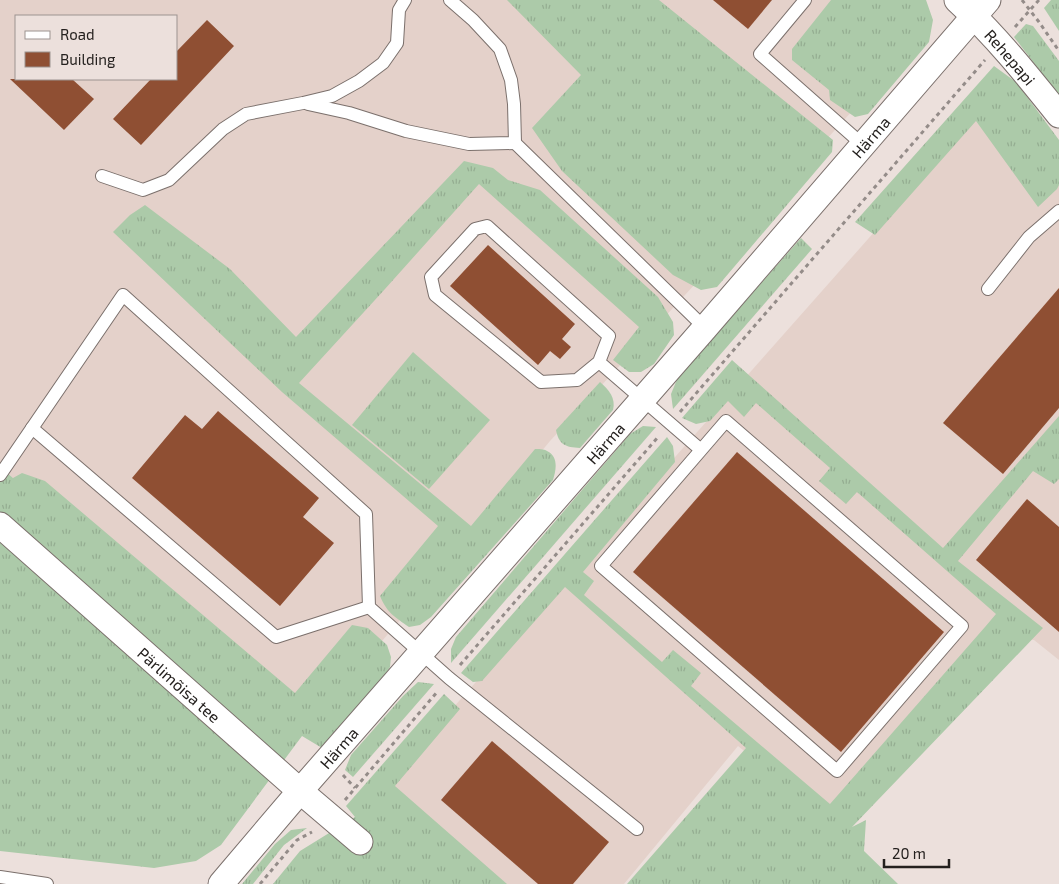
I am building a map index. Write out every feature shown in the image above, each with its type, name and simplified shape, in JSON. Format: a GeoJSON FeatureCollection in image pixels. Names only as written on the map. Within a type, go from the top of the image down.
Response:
{"type":"FeatureCollection","features":[{"type":"Feature","properties":{"kind":"street","name":"Härma"},"geometry":{"type":"LineString","coordinates":[[221,884],[300,790],[863,145],[973,5]]}},
{"type":"Feature","properties":{"kind":"street","name":"Rehepapi"},"geometry":{"type":"LineString","coordinates":[[973,5],[1059,115]]}},
{"type":"Feature","properties":{"kind":"street","name":"Pärlimõisa tee"},"geometry":{"type":"LineString","coordinates":[[0,525],[360,842]]}},
{"type":"Feature","properties":{"kind":"lane"},"geometry":{"type":"LineString","coordinates":[[102,176],[142,190],[169,180],[223,129],[246,114],[332,96],[359,81],[383,63],[397,43],[399,10],[405,0]]}},
{"type":"Feature","properties":{"kind":"lane"},"geometry":{"type":"LineString","coordinates":[[450,0],[500,49],[511,80],[515,144]]}},
{"type":"Feature","properties":{"kind":"lane"},"geometry":{"type":"LineString","coordinates":[[805,0],[760,54],[863,145]]}},
{"type":"Feature","properties":{"kind":"lane"},"geometry":{"type":"LineString","coordinates":[[303,103],[349,113],[406,131],[469,144],[515,144],[704,328]]}},
{"type":"Feature","properties":{"kind":"lane"},"geometry":{"type":"LineString","coordinates":[[988,290],[1029,237],[1059,211]]}},
{"type":"Feature","properties":{"kind":"lane"},"geometry":{"type":"LineString","coordinates":[[487,226],[609,336],[599,362],[577,380],[540,382],[435,295],[431,277],[476,229],[487,226]]}},
{"type":"Feature","properties":{"kind":"lane"},"geometry":{"type":"LineString","coordinates":[[0,475],[123,295],[366,514],[368,608],[449,678],[637,829]]}},
{"type":"Feature","properties":{"kind":"lane"},"geometry":{"type":"LineString","coordinates":[[599,362],[701,450]]}},
{"type":"Feature","properties":{"kind":"lane"},"geometry":{"type":"LineString","coordinates":[[726,421],[962,626],[837,771],[601,566],[701,450],[726,421]]}},
{"type":"Feature","properties":{"kind":"lane"},"geometry":{"type":"LineString","coordinates":[[32,428],[276,637],[368,608]]}},
{"type":"Feature","properties":{"kind":"lane"},"geometry":{"type":"LineString","coordinates":[[0,877],[47,884]]}},
{"type":"Feature","properties":{"kind":"path"},"geometry":{"type":"LineString","coordinates":[[1022,0],[1040,22],[1059,51]]}},
{"type":"Feature","properties":{"kind":"path"},"geometry":{"type":"LineString","coordinates":[[1010,33],[1039,0]]}},
{"type":"Feature","properties":{"kind":"path"},"geometry":{"type":"LineString","coordinates":[[260,884],[297,840],[315,830],[341,805],[986,58]]}},
{"type":"Feature","properties":{"kind":"path"},"geometry":{"type":"LineString","coordinates":[[342,774],[355,788]]}},
{"type":"Feature","properties":{"kind":"shaded area"},"geometry":{"type":"Polygon","coordinates":[[[0,0],[919,0],[921,35],[550,441],[307,729],[0,467],[0,0]]]}},
{"type":"Feature","properties":{"kind":"shaded area"},"geometry":{"type":"Polygon","coordinates":[[[1007,82],[1059,158],[1059,660],[1034,640],[1021,639],[851,828],[816,808],[738,746],[624,884],[477,884],[375,796],[1007,82]]]}},
{"type":"Feature","properties":{"kind":"green space"},"geometry":{"type":"Polygon","coordinates":[[[507,0],[659,0],[833,140],[832,152],[717,287],[701,290],[673,275],[562,171],[532,128],[581,75],[507,0]]]}},
{"type":"Feature","properties":{"kind":"green space"},"geometry":{"type":"Polygon","coordinates":[[[831,0],[926,0],[933,20],[929,42],[868,114],[855,117],[830,100],[829,90],[792,60],[792,49],[831,0]]]}},
{"type":"Feature","properties":{"kind":"green space"},"geometry":{"type":"Polygon","coordinates":[[[1051,0],[1059,0],[1059,31],[1044,8],[1051,0]]]}},
{"type":"Feature","properties":{"kind":"green space"},"geometry":{"type":"Polygon","coordinates":[[[1026,24],[1033,26],[1059,61],[1059,96],[1014,37],[1026,24]]]}},
{"type":"Feature","properties":{"kind":"green space"},"geometry":{"type":"Polygon","coordinates":[[[994,66],[1016,82],[1059,140],[1059,185],[1057,189],[1038,207],[976,121],[875,235],[855,222],[994,66]]]}},
{"type":"Feature","properties":{"kind":"green space"},"geometry":{"type":"Polygon","coordinates":[[[464,161],[493,168],[508,180],[540,190],[658,297],[673,322],[674,335],[654,364],[641,372],[629,372],[613,360],[639,327],[479,184],[299,383],[471,526],[535,449],[546,450],[555,460],[556,468],[553,480],[431,617],[420,625],[409,627],[389,611],[380,596],[438,526],[282,392],[113,232],[130,215],[145,205],[230,269],[296,337],[464,161]]]}},
{"type":"Feature","properties":{"kind":"green space"},"geometry":{"type":"Polygon","coordinates":[[[801,238],[812,249],[673,409],[671,394],[678,377],[801,238]]]}},
{"type":"Feature","properties":{"kind":"green space"},"geometry":{"type":"Polygon","coordinates":[[[413,352],[490,420],[429,489],[352,425],[413,352]]]}},
{"type":"Feature","properties":{"kind":"green space"},"geometry":{"type":"Polygon","coordinates":[[[732,360],[943,548],[1059,416],[1059,479],[1054,484],[1033,471],[958,561],[1043,628],[852,827],[866,820],[864,851],[898,884],[627,884],[746,748],[565,587],[482,681],[473,682],[461,673],[667,437],[673,446],[675,462],[583,572],[594,581],[584,595],[662,662],[673,650],[701,673],[691,686],[830,804],[985,627],[996,614],[857,492],[846,504],[819,481],[830,468],[756,403],[744,417],[728,401],[710,421],[696,424],[682,418],[732,360]]]}},
{"type":"Feature","properties":{"kind":"green space"},"geometry":{"type":"Polygon","coordinates":[[[600,382],[611,394],[614,402],[613,410],[580,448],[564,444],[559,439],[556,430],[600,382]]]}},
{"type":"Feature","properties":{"kind":"green space"},"geometry":{"type":"Polygon","coordinates":[[[643,426],[656,427],[451,663],[451,649],[456,637],[630,434],[643,426]]]}},
{"type":"Feature","properties":{"kind":"green space"},"geometry":{"type":"Polygon","coordinates":[[[0,467],[13,478],[22,473],[45,481],[295,693],[352,625],[368,628],[387,645],[391,657],[390,667],[383,678],[322,748],[302,736],[221,845],[196,861],[154,868],[0,851],[0,467]]]}},
{"type":"Feature","properties":{"kind":"green space"},"geometry":{"type":"Polygon","coordinates":[[[418,682],[434,684],[353,777],[345,770],[351,755],[403,696],[418,682]]]}},
{"type":"Feature","properties":{"kind":"green space"},"geometry":{"type":"Polygon","coordinates":[[[444,694],[460,709],[395,786],[507,884],[273,884],[300,851],[355,817],[346,806],[444,694]]]}},
{"type":"Feature","properties":{"kind":"green space"},"geometry":{"type":"Polygon","coordinates":[[[307,828],[284,845],[253,884],[242,884],[275,844],[291,830],[307,828]]]}},
{"type":"Feature","properties":{"kind":"building"},"geometry":{"type":"Polygon","coordinates":[[[713,0],[772,0],[748,29],[713,0]]]}},
{"type":"Feature","properties":{"kind":"building"},"geometry":{"type":"Polygon","coordinates":[[[207,20],[234,46],[141,145],[113,119],[150,80],[178,80],[178,50],[207,20]]]}},
{"type":"Feature","properties":{"kind":"building"},"geometry":{"type":"Polygon","coordinates":[[[10,79],[73,80],[94,99],[64,130],[10,79]]]}},
{"type":"Feature","properties":{"kind":"building"},"geometry":{"type":"Polygon","coordinates":[[[488,245],[575,324],[562,339],[571,347],[560,359],[550,351],[538,365],[450,286],[488,245]]]}},
{"type":"Feature","properties":{"kind":"building"},"geometry":{"type":"Polygon","coordinates":[[[1059,288],[1059,408],[1003,474],[943,423],[1059,288]]]}},
{"type":"Feature","properties":{"kind":"building"},"geometry":{"type":"Polygon","coordinates":[[[218,411],[319,498],[303,517],[334,543],[280,606],[132,478],[185,415],[202,429],[218,411]]]}},
{"type":"Feature","properties":{"kind":"building"},"geometry":{"type":"Polygon","coordinates":[[[737,452],[944,632],[841,752],[633,572],[737,452]]]}},
{"type":"Feature","properties":{"kind":"building"},"geometry":{"type":"Polygon","coordinates":[[[1027,499],[1059,527],[1059,632],[976,560],[1027,499]]]}},
{"type":"Feature","properties":{"kind":"building"},"geometry":{"type":"Polygon","coordinates":[[[492,741],[609,842],[573,884],[538,884],[441,800],[492,741]]]}}]}
